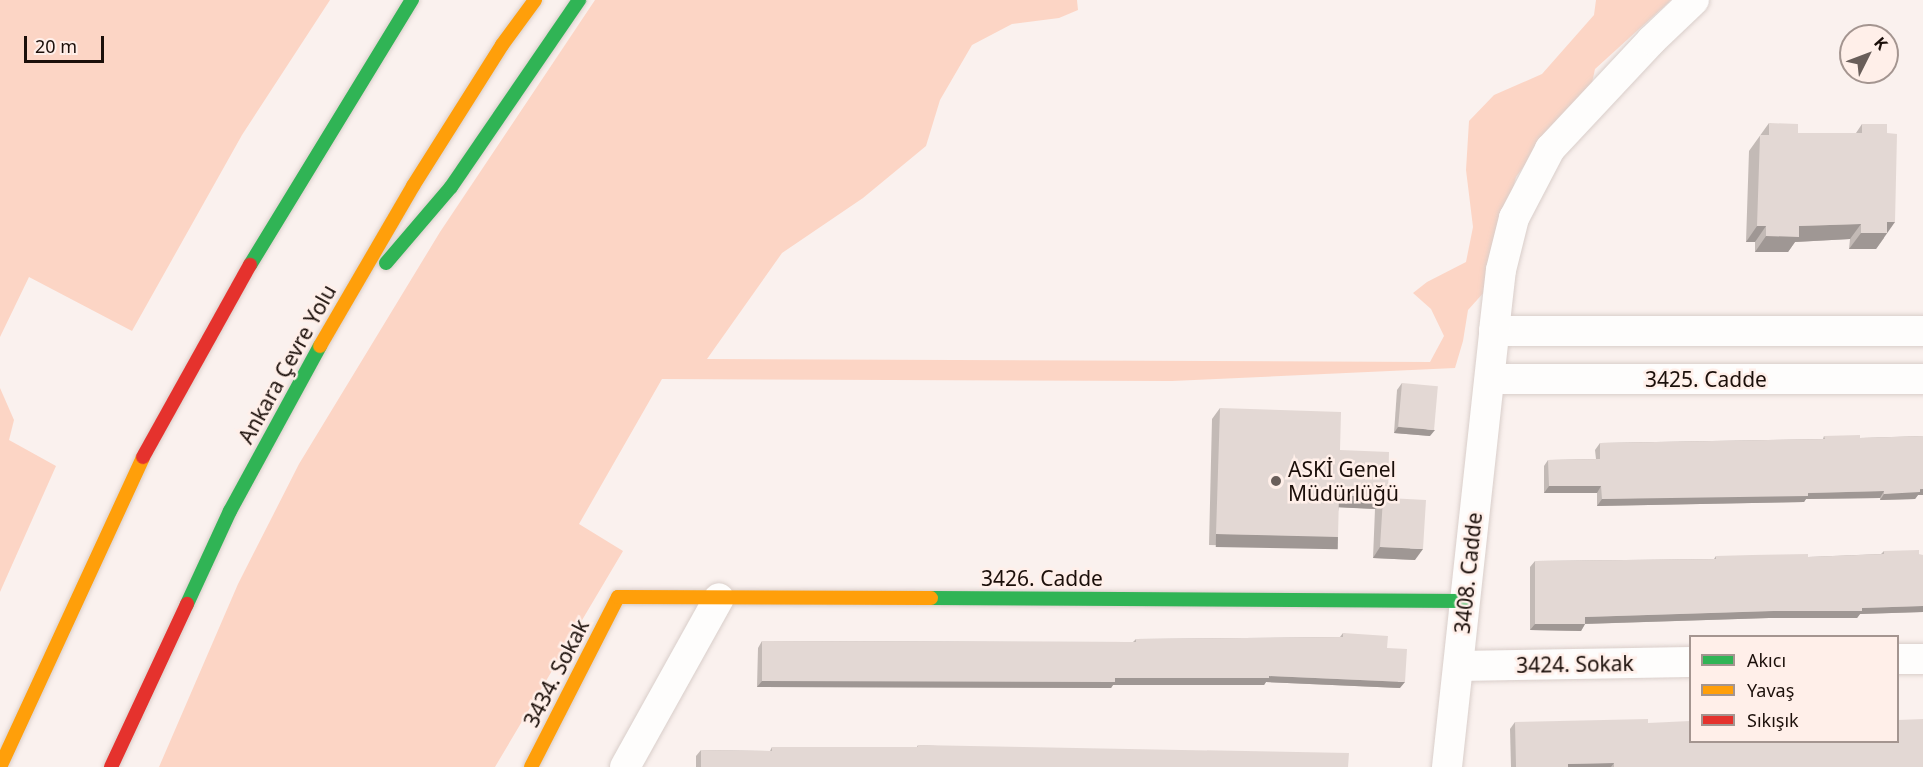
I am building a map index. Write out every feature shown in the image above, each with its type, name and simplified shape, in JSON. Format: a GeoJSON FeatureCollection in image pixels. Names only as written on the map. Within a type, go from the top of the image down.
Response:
{"type":"FeatureCollection","features":[{"type":"Feature","properties":{"kind":"main road"},"geometry":{"type":"LineString","coordinates":[[361,81],[400,0]]}},
{"type":"Feature","properties":{"kind":"main road"},"geometry":{"type":"LineString","coordinates":[[0,767],[144,454],[221,313],[412,0]]}},
{"type":"Feature","properties":{"kind":"main road","name":"Ankara Çevre Yolu"},"geometry":{"type":"LineString","coordinates":[[111,767],[230,511],[328,331],[413,186],[502,45],[535,0]]}},
{"type":"Feature","properties":{"kind":"main road"},"geometry":{"type":"LineString","coordinates":[[328,331],[451,187],[579,0]]}},
{"type":"Feature","properties":{"kind":"main road","name":"3426. Cadde"},"geometry":{"type":"LineString","coordinates":[[618,597],[1465,601]]}},
{"type":"Feature","properties":{"kind":"main road","name":"3434. Sokak"},"geometry":{"type":"LineString","coordinates":[[531,767],[618,597]]}},
{"type":"Feature","properties":{"kind":"street","name":"3408. Cadde"},"geometry":{"type":"LineString","coordinates":[[1447,767],[1501,270],[1514,218],[1550,149],[1652,40],[1694,0]]}},
{"type":"Feature","properties":{"kind":"street"},"geometry":{"type":"LineString","coordinates":[[1494,331],[1923,331]]}},
{"type":"Feature","properties":{"kind":"street","name":"3425. Cadde"},"geometry":{"type":"LineString","coordinates":[[1490,380],[1923,379]]}},
{"type":"Feature","properties":{"kind":"street"},"geometry":{"type":"LineString","coordinates":[[625,767],[719,598]]}},
{"type":"Feature","properties":{"kind":"street"},"geometry":{"type":"LineString","coordinates":[[1899,659],[1923,658]]}},
{"type":"Feature","properties":{"kind":"street","name":"3424. Sokak"},"geometry":{"type":"LineString","coordinates":[[1459,666],[1689,662]]}},
{"type":"Feature","properties":{"kind":"shaded area"},"geometry":{"type":"Polygon","coordinates":[[[0,0],[330,0],[242,135],[132,331],[29,277],[0,337],[0,0]]]}},
{"type":"Feature","properties":{"kind":"shaded area"},"geometry":{"type":"Polygon","coordinates":[[[595,0],[1077,0],[1078,10],[1059,18],[1012,24],[972,45],[940,100],[926,146],[863,198],[782,253],[707,359],[1430,362],[1444,336],[1431,309],[1413,293],[1427,282],[1466,262],[1473,227],[1466,170],[1469,121],[1494,95],[1542,74],[1594,15],[1596,0],[1671,0],[1595,69],[1590,92],[1540,144],[1516,177],[1486,290],[1468,310],[1463,341],[1455,368],[1172,381],[662,379],[579,524],[623,551],[495,767],[159,767],[238,584],[299,464],[440,232],[595,0]]]}},
{"type":"Feature","properties":{"kind":"shaded area"},"geometry":{"type":"Polygon","coordinates":[[[0,388],[14,420],[9,440],[56,466],[0,592],[0,388]]]}},
{"type":"Feature","properties":{"kind":"building"},"geometry":{"type":"Polygon","coordinates":[[[1769,123],[1798,124],[1798,133],[1862,133],[1862,124],[1887,124],[1887,133],[1897,134],[1895,222],[1887,222],[1887,233],[1861,233],[1861,224],[1799,226],[1799,237],[1766,236],[1766,226],[1757,226],[1760,135],[1769,135],[1769,123]]]}},
{"type":"Feature","properties":{"kind":"building"},"geometry":{"type":"Polygon","coordinates":[[[1402,383],[1438,386],[1434,430],[1398,427],[1402,383]]]}},
{"type":"Feature","properties":{"kind":"building"},"geometry":{"type":"Polygon","coordinates":[[[1220,408],[1341,412],[1340,450],[1389,452],[1388,498],[1426,500],[1423,549],[1380,547],[1383,498],[1339,495],[1338,537],[1216,534],[1220,408]]]}},
{"type":"Feature","properties":{"kind":"building"},"geometry":{"type":"Polygon","coordinates":[[[1860,435],[1860,438],[1923,436],[1923,489],[1920,489],[1920,492],[1884,494],[1884,491],[1808,493],[1808,496],[1602,499],[1601,486],[1549,486],[1548,460],[1600,459],[1600,443],[1825,439],[1824,436],[1860,435]]]}},
{"type":"Feature","properties":{"kind":"building"},"geometry":{"type":"Polygon","coordinates":[[[1919,550],[1919,555],[1923,555],[1923,606],[1862,608],[1862,611],[1774,611],[1585,617],[1585,624],[1535,624],[1535,561],[1716,559],[1716,556],[1808,554],[1808,557],[1919,550]]]}},
{"type":"Feature","properties":{"kind":"building"},"geometry":{"type":"Polygon","coordinates":[[[1343,633],[1388,636],[1387,648],[1407,649],[1405,682],[1269,676],[1269,678],[1115,678],[1115,682],[762,681],[762,641],[1136,642],[1136,639],[1343,637],[1343,633]]]}},
{"type":"Feature","properties":{"kind":"building"},"geometry":{"type":"Polygon","coordinates":[[[1648,719],[1648,723],[1689,721],[1689,743],[1899,743],[1899,720],[1923,719],[1923,767],[1614,767],[1614,763],[1568,764],[1568,767],[1516,767],[1515,722],[1648,719]]]}},
{"type":"Feature","properties":{"kind":"building"},"geometry":{"type":"Polygon","coordinates":[[[918,745],[1349,753],[1348,767],[701,767],[701,750],[772,751],[772,747],[918,747],[918,745]]]}},
{"type":"Feature","properties":{"kind":"traffic: fast"},"geometry":{"type":"LineString","coordinates":[[250,265],[412,0]]}},
{"type":"Feature","properties":{"kind":"traffic: fast"},"geometry":{"type":"LineString","coordinates":[[386,263],[451,187],[579,0]]}},
{"type":"Feature","properties":{"kind":"traffic: fast"},"geometry":{"type":"LineString","coordinates":[[187,604],[230,511],[320,346]]}},
{"type":"Feature","properties":{"kind":"traffic: fast"},"geometry":{"type":"LineString","coordinates":[[931,598],[1465,601]]}},
{"type":"Feature","properties":{"kind":"traffic: slow"},"geometry":{"type":"LineString","coordinates":[[320,346],[413,186],[502,45],[535,0]]}},
{"type":"Feature","properties":{"kind":"traffic: slow"},"geometry":{"type":"LineString","coordinates":[[0,767],[143,457]]}},
{"type":"Feature","properties":{"kind":"traffic: slow"},"geometry":{"type":"LineString","coordinates":[[531,767],[618,597],[931,598]]}},
{"type":"Feature","properties":{"kind":"traffic: jam"},"geometry":{"type":"LineString","coordinates":[[143,457],[250,265]]}},
{"type":"Feature","properties":{"kind":"traffic: jam"},"geometry":{"type":"LineString","coordinates":[[111,767],[187,604]]}},
{"type":"Feature","properties":{"kind":"place","name":"ASKİ Genel Müdürlüğü"},"geometry":{"type":"Point","coordinates":[1276,481]}}]}
